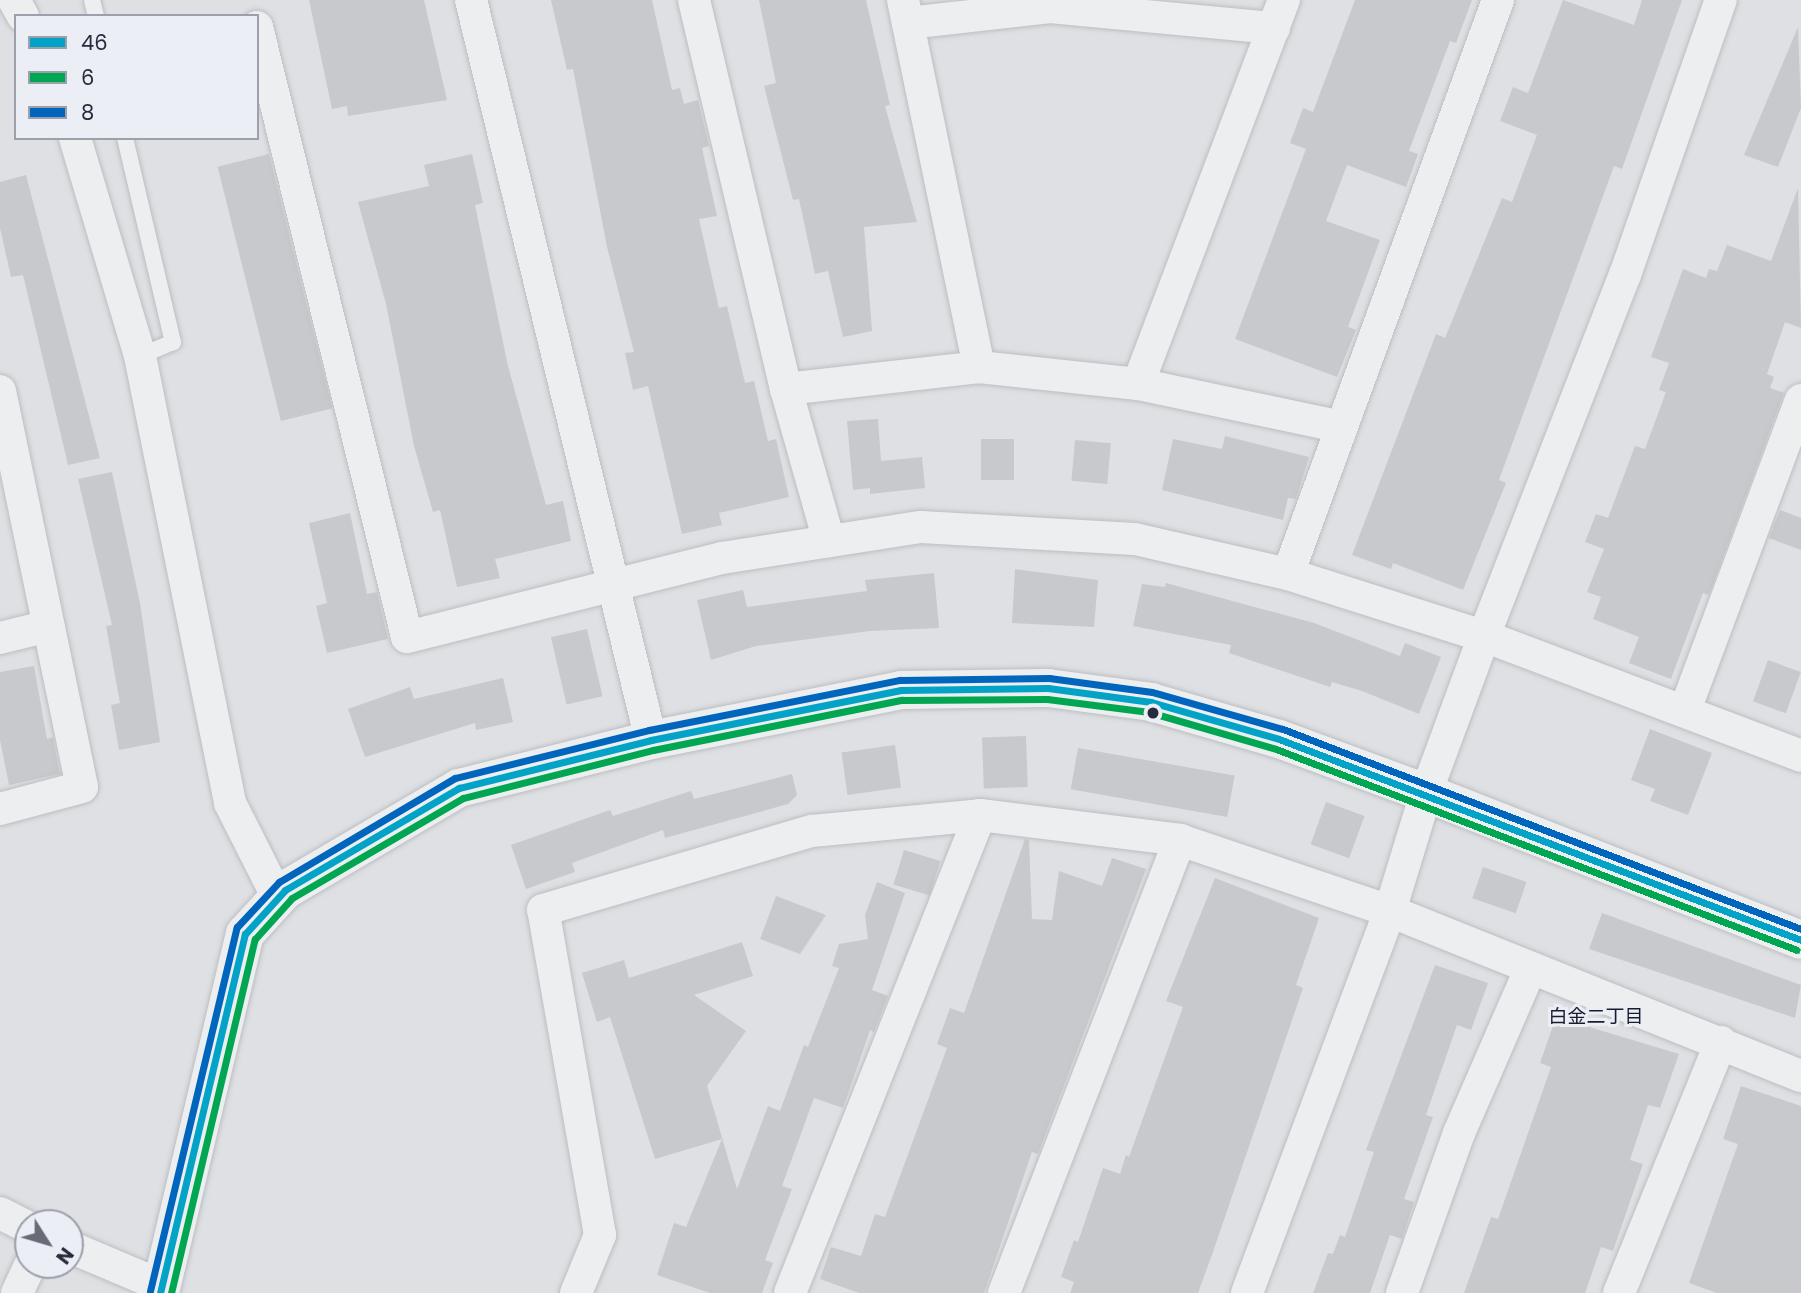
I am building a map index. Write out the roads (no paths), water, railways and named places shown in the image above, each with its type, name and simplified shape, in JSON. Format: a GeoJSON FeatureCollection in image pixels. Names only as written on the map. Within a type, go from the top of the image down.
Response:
{"type":"FeatureCollection","features":[{"type":"Feature","properties":{"kind":"street"},"geometry":{"type":"LineString","coordinates":[[471,0],[651,740]]}},
{"type":"Feature","properties":{"kind":"street"},"geometry":{"type":"LineString","coordinates":[[694,0],[786,389],[829,541]]}},
{"type":"Feature","properties":{"kind":"street"},"geometry":{"type":"LineString","coordinates":[[1288,574],[1498,0]]}},
{"type":"Feature","properties":{"kind":"street"},"geometry":{"type":"LineString","coordinates":[[1247,1293],[1390,911],[1426,793],[1483,636],[1625,275],[1721,0]]}},
{"type":"Feature","properties":{"kind":"street"},"geometry":{"type":"LineString","coordinates":[[979,367],[905,12],[1050,7],[1279,14],[1138,384]]}},
{"type":"Feature","properties":{"kind":"street"},"geometry":{"type":"LineString","coordinates":[[259,35],[407,637],[722,558],[921,527],[1135,539],[1288,574],[1483,636],[1801,756]]}},
{"type":"Feature","properties":{"kind":"street"},"geometry":{"type":"LineString","coordinates":[[76,140],[140,356],[230,803],[278,898]]}},
{"type":"Feature","properties":{"kind":"street"},"geometry":{"type":"LineString","coordinates":[[786,389],[979,367],[1138,384],[1342,427]]}},
{"type":"Feature","properties":{"kind":"street"},"geometry":{"type":"LineString","coordinates":[[0,391],[5,445],[49,626],[82,787],[0,809]]}},
{"type":"Feature","properties":{"kind":"street"},"geometry":{"type":"LineString","coordinates":[[1685,710],[1801,400]]}},
{"type":"Feature","properties":{"kind":"street"},"geometry":{"type":"LineString","coordinates":[[0,638],[49,626]]}},
{"type":"Feature","properties":{"kind":"street"},"geometry":{"type":"LineString","coordinates":[[84,1254],[161,1290],[245,934],[278,898],[458,788],[651,740],[901,691],[1048,688],[1151,702],[1279,739],[1426,793],[1801,940]]}},
{"type":"Feature","properties":{"kind":"street"},"geometry":{"type":"LineString","coordinates":[[790,1293],[980,815]]}},
{"type":"Feature","properties":{"kind":"street"},"geometry":{"type":"LineString","coordinates":[[576,1293],[600,1235],[543,910],[812,831],[980,815],[1180,840],[1390,911],[1530,970],[1721,1042],[1801,1076]]}},
{"type":"Feature","properties":{"kind":"street"},"geometry":{"type":"LineString","coordinates":[[1004,1293],[1180,840]]}},
{"type":"Feature","properties":{"kind":"street"},"geometry":{"type":"LineString","coordinates":[[1402,1293],[1459,1133],[1530,970]]}},
{"type":"Feature","properties":{"kind":"street"},"geometry":{"type":"LineString","coordinates":[[1619,1293],[1721,1042]]}},
{"type":"Feature","properties":{"kind":"lane"},"geometry":{"type":"LineString","coordinates":[[125,140],[173,342],[140,356]]}},
{"type":"Feature","properties":{"kind":"district","name":"白金二丁目"},"geometry":{"type":"Point","coordinates":[1596,1017]}}]}
